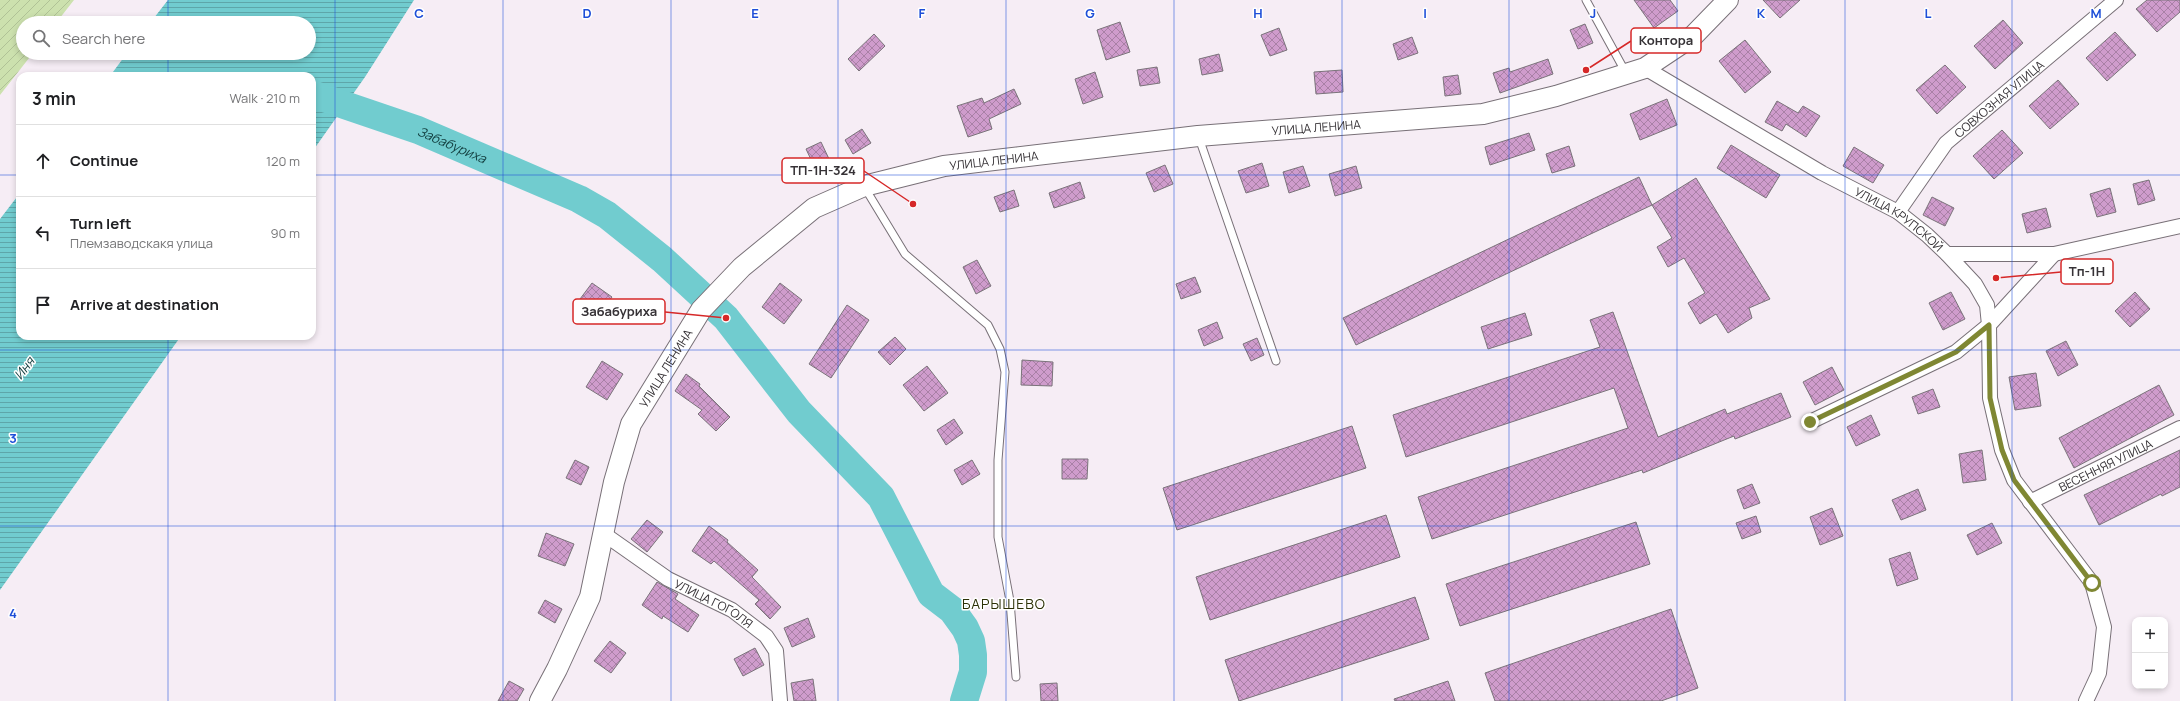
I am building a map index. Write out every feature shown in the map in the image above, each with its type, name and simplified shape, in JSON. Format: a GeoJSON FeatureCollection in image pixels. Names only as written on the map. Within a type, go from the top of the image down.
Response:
{"type":"FeatureCollection","features":[{"type":"Feature","properties":{"kind":"main road","name":"УЛИЦА ЛЕНИНА"},"geometry":{"type":"LineString","coordinates":[[540,701],[558,669],[590,597],[614,482],[631,424],[702,310],[728,280],[814,208],[864,186],[944,166],[1198,136],[1483,114],[1556,96],[1645,68],[1693,36],[1728,0]]}},
{"type":"Feature","properties":{"kind":"street","name":"СОВХОЗНАЯ УЛИЦА"},"geometry":{"type":"LineString","coordinates":[[1898,212],[1946,143],[2116,0]]}},
{"type":"Feature","properties":{"kind":"street","name":"УЛИЦА КРУПСКОЙ"},"geometry":{"type":"LineString","coordinates":[[1645,68],[1822,173],[1898,212],[1927,235],[1947,254],[2054,254],[2180,226]]}},
{"type":"Feature","properties":{"kind":"street"},"geometry":{"type":"LineString","coordinates":[[1947,254],[1975,284],[1987,305],[1989,325],[1990,398],[2002,450],[2014,480],[2092,583],[2104,627],[2099,674],[2086,701]]}},
{"type":"Feature","properties":{"kind":"street"},"geometry":{"type":"LineString","coordinates":[[1810,422],[1956,352],[1989,325],[2054,254]]}},
{"type":"Feature","properties":{"kind":"street","name":"ВЕСЕННЯЯ УЛИЦА"},"geometry":{"type":"LineString","coordinates":[[2030,502],[2180,428]]}},
{"type":"Feature","properties":{"kind":"street","name":"УЛИЦА ГОГОЛЯ"},"geometry":{"type":"LineString","coordinates":[[604,534],[668,579],[732,610],[766,636],[776,651],[780,701]]}},
{"type":"Feature","properties":{"kind":"lane"},"geometry":{"type":"LineString","coordinates":[[1586,0],[1626,74]]}},
{"type":"Feature","properties":{"kind":"lane"},"geometry":{"type":"LineString","coordinates":[[1198,136],[1276,361]]}},
{"type":"Feature","properties":{"kind":"lane"},"geometry":{"type":"LineString","coordinates":[[864,186],[905,254],[988,325],[1000,349],[1005,372],[998,460],[998,537],[1010,601],[1016,677]]}},
{"type":"Feature","properties":{"kind":"green space"},"geometry":{"type":"Polygon","coordinates":[[[0,0],[74,0],[61,16],[16,16],[16,60],[28,60],[18,72],[16,72],[16,75],[0,95],[0,0]]]}},
{"type":"Feature","properties":{"kind":"water"},"geometry":{"type":"Polygon","coordinates":[[[168,0],[414,0],[365,77],[316,146],[316,72],[113,72],[122,60],[316,60],[316,16],[155,16],[168,0]]]}},
{"type":"Feature","properties":{"kind":"water","name":"Иня"},"geometry":{"type":"Polygon","coordinates":[[[16,198],[16,340],[178,340],[0,590],[0,219],[16,198]]]}},
{"type":"Feature","properties":{"kind":"building"},"geometry":{"type":"Polygon","coordinates":[[[1634,0],[1670,0],[1678,11],[1654,28],[1634,0]]]}},
{"type":"Feature","properties":{"kind":"building"},"geometry":{"type":"Polygon","coordinates":[[[1763,0],[1800,0],[1780,18],[1763,0]]]}},
{"type":"Feature","properties":{"kind":"building"},"geometry":{"type":"Polygon","coordinates":[[[2147,0],[2180,0],[2180,12],[2157,32],[2136,9],[2147,0]]]}},
{"type":"Feature","properties":{"kind":"building"},"geometry":{"type":"Polygon","coordinates":[[[2003,20],[2023,43],[1995,69],[1974,46],[2003,20]]]}},
{"type":"Feature","properties":{"kind":"building"},"geometry":{"type":"Polygon","coordinates":[[[1120,22],[1130,52],[1106,60],[1097,30],[1120,22]]]}},
{"type":"Feature","properties":{"kind":"building"},"geometry":{"type":"Polygon","coordinates":[[[1585,24],[1593,43],[1578,49],[1570,30],[1585,24]]]}},
{"type":"Feature","properties":{"kind":"building"},"geometry":{"type":"Polygon","coordinates":[[[1279,28],[1287,50],[1270,56],[1261,35],[1279,28]]]}},
{"type":"Feature","properties":{"kind":"building"},"geometry":{"type":"Polygon","coordinates":[[[2115,32],[2136,55],[2107,81],[2086,58],[2115,32]]]}},
{"type":"Feature","properties":{"kind":"building"},"geometry":{"type":"Polygon","coordinates":[[[874,34],[885,46],[859,71],[848,59],[874,34]]]}},
{"type":"Feature","properties":{"kind":"building"},"geometry":{"type":"Polygon","coordinates":[[[1412,37],[1418,53],[1398,60],[1393,44],[1412,37]]]}},
{"type":"Feature","properties":{"kind":"building"},"geometry":{"type":"Polygon","coordinates":[[[1745,40],[1771,72],[1745,93],[1719,61],[1745,40]]]}},
{"type":"Feature","properties":{"kind":"building"},"geometry":{"type":"Polygon","coordinates":[[[1219,54],[1223,71],[1202,75],[1199,59],[1219,54]]]}},
{"type":"Feature","properties":{"kind":"building"},"geometry":{"type":"Polygon","coordinates":[[[1548,59],[1553,74],[1500,93],[1493,73],[1509,68],[1510,72],[1548,59]]]}},
{"type":"Feature","properties":{"kind":"building"},"geometry":{"type":"Polygon","coordinates":[[[1945,65],[1966,87],[1937,114],[1916,90],[1945,65]]]}},
{"type":"Feature","properties":{"kind":"building"},"geometry":{"type":"Polygon","coordinates":[[[1157,67],[1160,83],[1140,86],[1137,70],[1157,67]]]}},
{"type":"Feature","properties":{"kind":"building"},"geometry":{"type":"Polygon","coordinates":[[[1342,70],[1343,92],[1316,94],[1314,72],[1342,70]]]}},
{"type":"Feature","properties":{"kind":"building"},"geometry":{"type":"Polygon","coordinates":[[[1095,72],[1103,97],[1083,104],[1075,79],[1095,72]]]}},
{"type":"Feature","properties":{"kind":"building"},"geometry":{"type":"Polygon","coordinates":[[[1458,75],[1461,94],[1445,96],[1443,77],[1458,75]]]}},
{"type":"Feature","properties":{"kind":"building"},"geometry":{"type":"Polygon","coordinates":[[[2058,80],[2079,104],[2050,129],[2029,106],[2058,80]]]}},
{"type":"Feature","properties":{"kind":"building"},"geometry":{"type":"Polygon","coordinates":[[[1014,89],[1021,104],[989,119],[992,129],[968,137],[957,106],[982,98],[984,103],[1014,89]]]}},
{"type":"Feature","properties":{"kind":"building"},"geometry":{"type":"Polygon","coordinates":[[[1667,99],[1677,125],[1640,140],[1630,114],[1667,99]]]}},
{"type":"Feature","properties":{"kind":"building"},"geometry":{"type":"Polygon","coordinates":[[[1777,101],[1798,113],[1803,106],[1820,116],[1806,137],[1786,124],[1782,131],[1765,122],[1777,101]]]}},
{"type":"Feature","properties":{"kind":"building"},"geometry":{"type":"Polygon","coordinates":[[[862,129],[871,143],[853,154],[845,140],[862,129]]]}},
{"type":"Feature","properties":{"kind":"building"},"geometry":{"type":"Polygon","coordinates":[[[2002,130],[2023,153],[1994,179],[1973,156],[2002,130]]]}},
{"type":"Feature","properties":{"kind":"building"},"geometry":{"type":"Polygon","coordinates":[[[1529,133],[1535,150],[1490,165],[1485,147],[1529,133]]]}},
{"type":"Feature","properties":{"kind":"building"},"geometry":{"type":"Polygon","coordinates":[[[821,142],[830,161],[815,168],[806,149],[821,142]]]}},
{"type":"Feature","properties":{"kind":"building"},"geometry":{"type":"Polygon","coordinates":[[[1731,145],[1780,175],[1766,198],[1717,168],[1731,145]]]}},
{"type":"Feature","properties":{"kind":"building"},"geometry":{"type":"Polygon","coordinates":[[[1569,146],[1575,166],[1552,173],[1546,154],[1569,146]]]}},
{"type":"Feature","properties":{"kind":"building"},"geometry":{"type":"Polygon","coordinates":[[[1854,147],[1884,165],[1873,183],[1843,166],[1854,147]]]}},
{"type":"Feature","properties":{"kind":"building"},"geometry":{"type":"Polygon","coordinates":[[[1262,163],[1269,186],[1246,193],[1238,171],[1262,163]]]}},
{"type":"Feature","properties":{"kind":"building"},"geometry":{"type":"Polygon","coordinates":[[[1165,165],[1173,184],[1154,192],[1146,173],[1165,165]]]}},
{"type":"Feature","properties":{"kind":"building"},"geometry":{"type":"Polygon","coordinates":[[[1303,166],[1310,186],[1289,193],[1283,172],[1303,166]]]}},
{"type":"Feature","properties":{"kind":"building"},"geometry":{"type":"Polygon","coordinates":[[[1356,166],[1362,188],[1335,196],[1329,174],[1356,166]]]}},
{"type":"Feature","properties":{"kind":"building"},"geometry":{"type":"Polygon","coordinates":[[[1639,177],[1652,205],[1356,345],[1343,318],[1639,177]]]}},
{"type":"Feature","properties":{"kind":"building"},"geometry":{"type":"Polygon","coordinates":[[[1696,178],[1770,299],[1749,308],[1752,318],[1728,333],[1716,314],[1700,324],[1688,303],[1705,293],[1684,258],[1668,267],[1657,247],[1672,238],[1652,205],[1696,178]]]}},
{"type":"Feature","properties":{"kind":"building"},"geometry":{"type":"Polygon","coordinates":[[[2149,180],[2155,200],[2138,205],[2133,184],[2149,180]]]}},
{"type":"Feature","properties":{"kind":"building"},"geometry":{"type":"Polygon","coordinates":[[[1080,182],[1085,198],[1054,208],[1049,193],[1080,182]]]}},
{"type":"Feature","properties":{"kind":"building"},"geometry":{"type":"Polygon","coordinates":[[[2110,188],[2116,212],[2097,217],[2090,194],[2110,188]]]}},
{"type":"Feature","properties":{"kind":"building"},"geometry":{"type":"Polygon","coordinates":[[[1014,190],[1019,206],[1000,212],[994,197],[1014,190]]]}},
{"type":"Feature","properties":{"kind":"building"},"geometry":{"type":"Polygon","coordinates":[[[1932,197],[1954,208],[1945,226],[1923,215],[1932,197]]]}},
{"type":"Feature","properties":{"kind":"building"},"geometry":{"type":"Polygon","coordinates":[[[2046,208],[2051,227],[2027,233],[2022,214],[2046,208]]]}},
{"type":"Feature","properties":{"kind":"building"},"geometry":{"type":"Polygon","coordinates":[[[977,260],[991,286],[976,294],[963,267],[977,260]]]}},
{"type":"Feature","properties":{"kind":"building"},"geometry":{"type":"Polygon","coordinates":[[[1195,277],[1201,292],[1181,299],[1176,284],[1195,277]]]}},
{"type":"Feature","properties":{"kind":"building"},"geometry":{"type":"Polygon","coordinates":[[[592,283],[612,297],[600,313],[580,299],[592,283]]]}},
{"type":"Feature","properties":{"kind":"building"},"geometry":{"type":"Polygon","coordinates":[[[780,283],[802,300],[784,324],[762,307],[780,283]]]}},
{"type":"Feature","properties":{"kind":"building"},"geometry":{"type":"Polygon","coordinates":[[[1951,292],[1965,319],[1943,330],[1929,303],[1951,292]]]}},
{"type":"Feature","properties":{"kind":"building"},"geometry":{"type":"Polygon","coordinates":[[[2135,292],[2150,309],[2130,327],[2115,311],[2135,292]]]}},
{"type":"Feature","properties":{"kind":"building"},"geometry":{"type":"Polygon","coordinates":[[[847,305],[869,320],[831,378],[809,364],[847,305]]]}},
{"type":"Feature","properties":{"kind":"building"},"geometry":{"type":"Polygon","coordinates":[[[1613,312],[1658,437],[1725,409],[1727,414],[1781,393],[1791,417],[1735,439],[1734,436],[1643,473],[1642,470],[1432,539],[1418,497],[1628,428],[1614,388],[1406,457],[1393,415],[1600,347],[1590,320],[1613,312]]]}},
{"type":"Feature","properties":{"kind":"building"},"geometry":{"type":"Polygon","coordinates":[[[1525,313],[1532,335],[1488,349],[1481,327],[1525,313]]]}},
{"type":"Feature","properties":{"kind":"building"},"geometry":{"type":"Polygon","coordinates":[[[1217,322],[1223,338],[1204,346],[1198,330],[1217,322]]]}},
{"type":"Feature","properties":{"kind":"building"},"geometry":{"type":"Polygon","coordinates":[[[895,337],[906,349],[890,365],[878,352],[895,337]]]}},
{"type":"Feature","properties":{"kind":"building"},"geometry":{"type":"Polygon","coordinates":[[[1257,338],[1264,355],[1251,361],[1243,344],[1257,338]]]}},
{"type":"Feature","properties":{"kind":"building"},"geometry":{"type":"Polygon","coordinates":[[[2066,341],[2078,365],[2058,376],[2046,351],[2066,341]]]}},
{"type":"Feature","properties":{"kind":"building"},"geometry":{"type":"Polygon","coordinates":[[[1022,360],[1053,362],[1052,386],[1021,385],[1022,360]]]}},
{"type":"Feature","properties":{"kind":"building"},"geometry":{"type":"Polygon","coordinates":[[[602,361],[623,374],[607,400],[586,387],[602,361]]]}},
{"type":"Feature","properties":{"kind":"building"},"geometry":{"type":"Polygon","coordinates":[[[927,366],[948,393],[924,411],[903,385],[927,366]]]}},
{"type":"Feature","properties":{"kind":"building"},"geometry":{"type":"Polygon","coordinates":[[[1832,367],[1844,390],[1815,405],[1803,382],[1832,367]]]}},
{"type":"Feature","properties":{"kind":"building"},"geometry":{"type":"Polygon","coordinates":[[[2036,373],[2041,406],[2015,410],[2009,377],[2036,373]]]}},
{"type":"Feature","properties":{"kind":"building"},"geometry":{"type":"Polygon","coordinates":[[[686,374],[700,384],[699,386],[730,417],[716,431],[698,414],[702,410],[675,391],[686,374]]]}},
{"type":"Feature","properties":{"kind":"building"},"geometry":{"type":"Polygon","coordinates":[[[2159,385],[2174,415],[2074,468],[2059,438],[2159,385]]]}},
{"type":"Feature","properties":{"kind":"building"},"geometry":{"type":"Polygon","coordinates":[[[1933,389],[1940,407],[1918,414],[1912,397],[1933,389]]]}},
{"type":"Feature","properties":{"kind":"building"},"geometry":{"type":"Polygon","coordinates":[[[1871,415],[1880,435],[1856,446],[1847,427],[1871,415]]]}},
{"type":"Feature","properties":{"kind":"building"},"geometry":{"type":"Polygon","coordinates":[[[954,419],[963,433],[946,445],[937,430],[954,419]]]}},
{"type":"Feature","properties":{"kind":"building"},"geometry":{"type":"Polygon","coordinates":[[[1352,426],[1366,468],[1177,530],[1163,488],[1352,426]]]}},
{"type":"Feature","properties":{"kind":"building"},"geometry":{"type":"Polygon","coordinates":[[[1982,450],[1986,480],[1963,483],[1959,454],[1982,450]]]}},
{"type":"Feature","properties":{"kind":"building"},"geometry":{"type":"Polygon","coordinates":[[[2180,450],[2180,487],[2162,496],[2161,494],[2099,525],[2084,495],[2180,450]]]}},
{"type":"Feature","properties":{"kind":"building"},"geometry":{"type":"Polygon","coordinates":[[[1062,459],[1088,459],[1087,479],[1062,479],[1062,459]]]}},
{"type":"Feature","properties":{"kind":"building"},"geometry":{"type":"Polygon","coordinates":[[[575,460],[589,467],[581,485],[566,478],[575,460]]]}},
{"type":"Feature","properties":{"kind":"building"},"geometry":{"type":"Polygon","coordinates":[[[972,460],[980,474],[962,485],[954,470],[972,460]]]}},
{"type":"Feature","properties":{"kind":"building"},"geometry":{"type":"Polygon","coordinates":[[[1752,484],[1760,503],[1744,509],[1737,490],[1752,484]]]}},
{"type":"Feature","properties":{"kind":"building"},"geometry":{"type":"Polygon","coordinates":[[[1918,489],[1926,510],[1901,520],[1892,500],[1918,489]]]}},
{"type":"Feature","properties":{"kind":"building"},"geometry":{"type":"Polygon","coordinates":[[[1832,508],[1843,536],[1820,545],[1810,517],[1832,508]]]}},
{"type":"Feature","properties":{"kind":"building"},"geometry":{"type":"Polygon","coordinates":[[[1386,515],[1400,557],[1210,620],[1196,577],[1386,515]]]}},
{"type":"Feature","properties":{"kind":"building"},"geometry":{"type":"Polygon","coordinates":[[[1756,516],[1761,532],[1742,539],[1736,523],[1756,516]]]}},
{"type":"Feature","properties":{"kind":"building"},"geometry":{"type":"Polygon","coordinates":[[[647,520],[663,532],[647,552],[631,539],[647,520]]]}},
{"type":"Feature","properties":{"kind":"building"},"geometry":{"type":"Polygon","coordinates":[[[1636,522],[1650,564],[1460,626],[1446,584],[1636,522]]]}},
{"type":"Feature","properties":{"kind":"building"},"geometry":{"type":"Polygon","coordinates":[[[1992,523],[2002,543],[1977,555],[1967,535],[1992,523]]]}},
{"type":"Feature","properties":{"kind":"building"},"geometry":{"type":"Polygon","coordinates":[[[709,526],[728,540],[727,542],[758,570],[752,577],[781,607],[770,619],[755,604],[759,600],[714,561],[711,564],[692,551],[709,526]]]}},
{"type":"Feature","properties":{"kind":"building"},"geometry":{"type":"Polygon","coordinates":[[[546,533],[574,544],[565,566],[538,556],[546,533]]]}},
{"type":"Feature","properties":{"kind":"building"},"geometry":{"type":"Polygon","coordinates":[[[1910,552],[1918,579],[1897,586],[1889,559],[1910,552]]]}},
{"type":"Feature","properties":{"kind":"building"},"geometry":{"type":"Polygon","coordinates":[[[657,582],[678,594],[675,599],[699,615],[688,632],[663,616],[662,619],[642,605],[657,582]]]}},
{"type":"Feature","properties":{"kind":"building"},"geometry":{"type":"Polygon","coordinates":[[[1415,597],[1429,639],[1239,701],[1225,660],[1415,597]]]}},
{"type":"Feature","properties":{"kind":"building"},"geometry":{"type":"Polygon","coordinates":[[[545,600],[562,609],[555,623],[538,613],[545,600]]]}},
{"type":"Feature","properties":{"kind":"building"},"geometry":{"type":"Polygon","coordinates":[[[1671,609],[1698,688],[1661,701],[1495,701],[1485,673],[1671,609]]]}},
{"type":"Feature","properties":{"kind":"building"},"geometry":{"type":"Polygon","coordinates":[[[808,618],[815,637],[792,647],[784,628],[808,618]]]}},
{"type":"Feature","properties":{"kind":"building"},"geometry":{"type":"Polygon","coordinates":[[[610,641],[626,653],[611,673],[594,661],[610,641]]]}},
{"type":"Feature","properties":{"kind":"building"},"geometry":{"type":"Polygon","coordinates":[[[755,648],[764,665],[743,676],[734,659],[755,648]]]}},
{"type":"Feature","properties":{"kind":"building"},"geometry":{"type":"Polygon","coordinates":[[[813,679],[816,701],[794,701],[791,683],[813,679]]]}},
{"type":"Feature","properties":{"kind":"building"},"geometry":{"type":"Polygon","coordinates":[[[509,681],[524,689],[517,701],[498,701],[509,681]]]}},
{"type":"Feature","properties":{"kind":"building"},"geometry":{"type":"Polygon","coordinates":[[[1448,681],[1455,701],[1395,701],[1394,699],[1448,681]]]}},
{"type":"Feature","properties":{"kind":"building"},"geometry":{"type":"Polygon","coordinates":[[[1057,683],[1058,701],[1041,701],[1040,684],[1057,683]]]}},
{"type":"Feature","properties":{"kind":"waterway","name":"Забабуриха"},"geometry":{"type":"LineString","coordinates":[[316,95],[418,130],[579,199],[607,215],[662,259],[726,318],[799,412],[881,497],[931,594],[952,610],[965,628],[971,641],[973,672],[964,701]]}},
{"type":"Feature","properties":{"kind":"place","name":"Контора"},"geometry":{"type":"Point","coordinates":[1586,70]}},
{"type":"Feature","properties":{"kind":"place","name":"ТП-1Н-324"},"geometry":{"type":"Point","coordinates":[913,204]}},
{"type":"Feature","properties":{"kind":"place","name":"Тп-1Н"},"geometry":{"type":"Point","coordinates":[1996,278]}},
{"type":"Feature","properties":{"kind":"place","name":"Забабуриха"},"geometry":{"type":"Point","coordinates":[726,318]}},
{"type":"Feature","properties":{"kind":"district","name":"БАРЫШЕВО"},"geometry":{"type":"Point","coordinates":[1004,603]}},
{"type":"Feature","properties":{"kind":"route"},"geometry":{"type":"LineString","coordinates":[[1810,422],[1956,352],[1989,325],[1990,398],[2002,450],[2014,480],[2092,583]]}}]}
